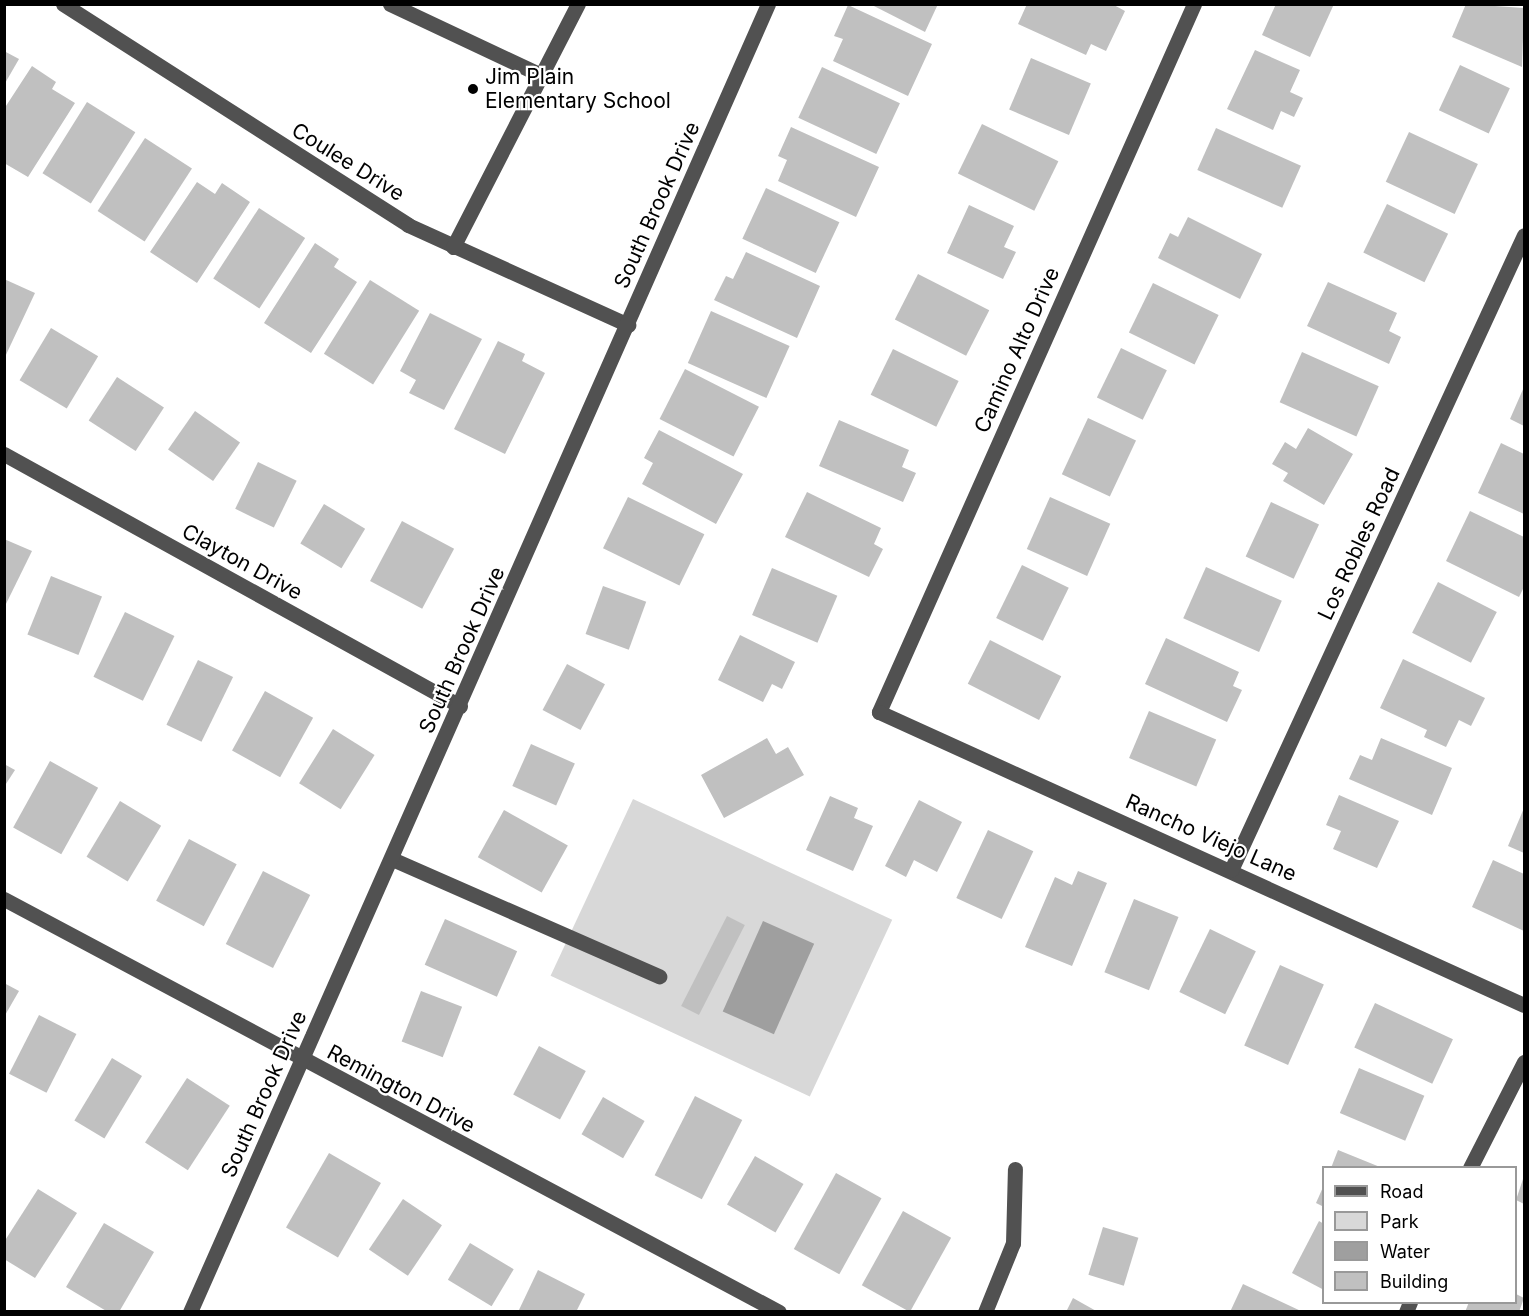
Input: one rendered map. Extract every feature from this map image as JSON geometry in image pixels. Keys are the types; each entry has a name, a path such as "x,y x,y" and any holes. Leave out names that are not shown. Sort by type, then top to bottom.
{"street":[{"name":"Coulee Drive","path":"63,4 408,225 628,325"},
{"path":"390,4 542,75"},
{"path":"453,246 578,4"},
{"name":"South Brook Drive","path":"190,1311 392,860 768,4"},
{"name":"Camino Alto Drive","path":"879,712 1194,4"},
{"name":"Los Robles Road","path":"1231,870 1524,235"},
{"name":"Clayton Drive","path":"4,454 460,706"},
{"name":"Rancho Viejo Lane","path":"879,712 1524,1005"},
{"path":"392,860 659,976"},
{"name":"Remington Drive","path":"4,899 302,1060 779,1311"},
{"path":"1471,1166 1524,1062"},
{"path":"985,1311 1013,1243 1015,1169"}],"green space":[{"path":"633,799 892,920 810,1097 551,976"}],"water":[{"path":"763,921 814,944 774,1034 723,1011"}],"building":[{"path":"870,4 938,4 925,32"},
{"path":"1027,4 1112,4 1125,11 1106,51 1091,44 1086,55 1018,24"},
{"path":"1276,4 1334,4 1310,57 1262,35"},
{"path":"1466,4 1524,8 1522,67 1452,37"},
{"path":"848,5 932,44 908,96 833,61 843,39 834,36"},
{"path":"1255,50 1300,70 1290,92 1303,98 1294,117 1281,111 1273,130 1227,109"},
{"path":"4,51 19,59 4,85"},
{"path":"1031,58 1091,83 1069,135 1009,110"},
{"path":"1460,65 1510,88 1489,134 1439,110"},
{"path":"32,66 56,82 52,89 75,103 28,177 4,163 4,109"},
{"path":"822,67 900,103 876,154 798,118"},
{"path":"87,102 135,132 91,203 42,173"},
{"path":"982,124 1058,161 1034,211 958,173"},
{"path":"791,127 879,167 856,217 778,181 787,160 778,156"},
{"path":"1216,128 1301,166 1282,208 1197,170"},
{"path":"1409,132 1478,164 1455,214 1386,182"},
{"path":"145,138 192,168 145,241 98,211"},
{"path":"197,182 215,194 222,183 250,202 197,283 150,252"},
{"path":"766,188 839,222 816,273 742,239"},
{"path":"1387,204 1448,234 1424,282 1363,253"},
{"path":"969,205 1014,226 1004,247 1016,252 1003,279 947,253"},
{"path":"259,208 305,238 259,308 213,278"},
{"path":"1188,217 1262,254 1240,299 1158,258 1170,233 1178,237"},
{"path":"315,243 339,259 334,267 357,282 311,353 264,323"},
{"path":"746,252 820,286 797,338 714,300 726,276 733,279"},
{"path":"918,274 989,310 966,356 895,319"},
{"path":"4,279 35,293 4,359"},
{"path":"370,280 419,311 373,385 324,354"},
{"path":"1328,282 1397,313 1389,331 1401,337 1389,364 1307,326"},
{"path":"1153,283 1219,315 1195,364 1129,332"},
{"path":"711,311 790,346 766,398 688,363"},
{"path":"430,313 482,339 444,410 409,393 416,380 400,371"},
{"path":"51,328 98,356 67,409 20,380"},
{"path":"498,341 525,354 522,361 545,373 505,454 454,429"},
{"path":"1121,348 1167,370 1143,420 1097,397"},
{"path":"893,349 959,381 936,427 871,395"},
{"path":"1302,352 1379,386 1356,436 1280,402"},
{"path":"685,369 759,407 734,457 660,419"},
{"path":"117,377 164,407 136,451 89,421"},
{"path":"1524,387 1524,426 1510,419"},
{"path":"195,411 240,443 213,481 168,450"},
{"path":"1088,418 1136,440 1110,497 1062,474"},
{"path":"839,420 909,450 902,467 916,473 903,502 819,466"},
{"path":"1308,428 1353,454 1324,505 1283,481 1288,473 1272,464 1285,442 1296,449"},
{"path":"659,430 743,474 716,524 642,484 653,463 644,458"},
{"path":"1501,443 1524,454 1524,514 1478,493"},
{"path":"258,462 297,481 274,528 235,509"},
{"path":"807,492 881,528 874,544 883,549 869,577 785,537"},
{"path":"628,497 704,534 679,585 603,548"},
{"path":"1050,497 1110,524 1087,576 1027,549"},
{"path":"1271,502 1319,524 1294,579 1246,556"},
{"path":"324,504 365,529 341,568 300,543"},
{"path":"1470,511 1524,537 1524,587 1519,597 1446,561"},
{"path":"402,521 454,549 422,609 370,581"},
{"path":"4,539 32,551 4,608"},
{"path":"1022,565 1069,588 1043,641 996,618"},
{"path":"1206,567 1282,601 1259,652 1183,618"},
{"path":"772,568 837,596 817,643 752,615"},
{"path":"51,576 102,597 78,655 27,634"},
{"path":"1438,582 1497,612 1471,663 1412,633"},
{"path":"603,586 646,602 629,650 586,634"},
{"path":"125,612 174,636 143,701 93,677"},
{"path":"740,635 795,662 782,689 772,684 763,702 718,680"},
{"path":"1166,638 1239,672 1233,686 1242,690 1227,722 1145,684"},
{"path":"990,640 1061,676 1039,720 968,684"},
{"path":"1403,659 1485,698 1471,726 1459,720 1446,747 1424,737 1427,730 1380,708"},
{"path":"198,660 233,677 201,742 166,725"},
{"path":"567,664 605,684 581,730 543,710"},
{"path":"265,691 313,718 280,777 232,750"},
{"path":"1149,711 1216,740 1196,786 1129,758"},
{"path":"333,729 375,755 341,809 299,783"},
{"path":"767,738 776,754 788,747 804,775 724,818 701,775"},
{"path":"1381,738 1452,768 1432,815 1349,779 1360,755 1372,760"},
{"path":"531,744 575,764 556,806 512,786"},
{"path":"50,761 98,788 61,854 13,827"},
{"path":"4,764 15,770 4,787"},
{"path":"1339,795 1399,821 1377,868 1333,849 1341,831 1326,825"},
{"path":"830,796 858,808 854,818 873,826 853,871 806,850"},
{"path":"919,800 962,822 937,872 914,860 906,877 885,866"},
{"path":"120,801 161,826 128,881 87,857"},
{"path":"1524,808 1524,853 1508,846"},
{"path":"504,810 568,845 542,893 478,857"},
{"path":"988,830 1033,851 1002,919 956,898"},
{"path":"189,839 237,864 204,926 156,901"},
{"path":"1493,860 1524,874 1524,931 1472,907"},
{"path":"263,871 310,895 273,968 226,944"},
{"path":"1078,871 1107,883 1072,966 1025,947 1055,877 1072,885"},
{"path":"1134,899 1179,917 1149,990 1104,972"},
{"path":"727,916 745,925 699,1015 681,1006"},
{"path":"445,919 517,951 497,997 425,965"},
{"path":"1210,929 1256,951 1225,1014 1179,992"},
{"path":"1280,965 1324,985 1288,1065 1244,1045"},
{"path":"4,983 19,991 4,1017"},
{"path":"421,991 462,1007 443,1057 402,1041"},
{"path":"1375,1003 1453,1039 1432,1084 1354,1047"},
{"path":"39,1015 76,1034 46,1093 9,1074"},
{"path":"539,1046 586,1071 560,1119 513,1095"},
{"path":"112,1058 142,1076 104,1139 74,1121"},
{"path":"1359,1068 1424,1096 1405,1141 1340,1113"},
{"path":"187,1078 230,1106 188,1170 145,1143"},
{"path":"695,1096 742,1120 702,1199 655,1175"},
{"path":"603,1097 645,1121 623,1158 582,1134"},
{"path":"1338,1150 1378,1166 1332,1166"},
{"path":"329,1153 381,1183 338,1257 286,1227"},
{"path":"755,1156 803,1184 775,1232 727,1204"},
{"path":"836,1173 881,1198 839,1274 794,1249"},
{"path":"1524,1176 1524,1204 1517,1200"},
{"path":"38,1189 77,1213 35,1278 4,1259 4,1242"},
{"path":"1322,1190 1322,1206 1316,1203"},
{"path":"403,1199 442,1225 408,1276 369,1250"},
{"path":"903,1211 951,1238 910,1312 862,1285"},
{"path":"1319,1221 1322,1223 1322,1289 1292,1273"},
{"path":"104,1223 154,1252 119,1312 108,1312 66,1287"},
{"path":"1103,1227 1138,1238 1124,1286 1088,1275"},
{"path":"470,1243 514,1269 492,1306 448,1280"},
{"path":"538,1270 585,1294 576,1312 518,1312"},
{"path":"1243,1284 1303,1312 1230,1312"},
{"path":"1517,1294 1524,1298 1519,1312 1465,1312 1468,1304 1517,1304"},
{"path":"1073,1298 1098,1312 1066,1312"}],"place":[{"name":"Jim Plain Elementary School","path":"473,89"}]}
